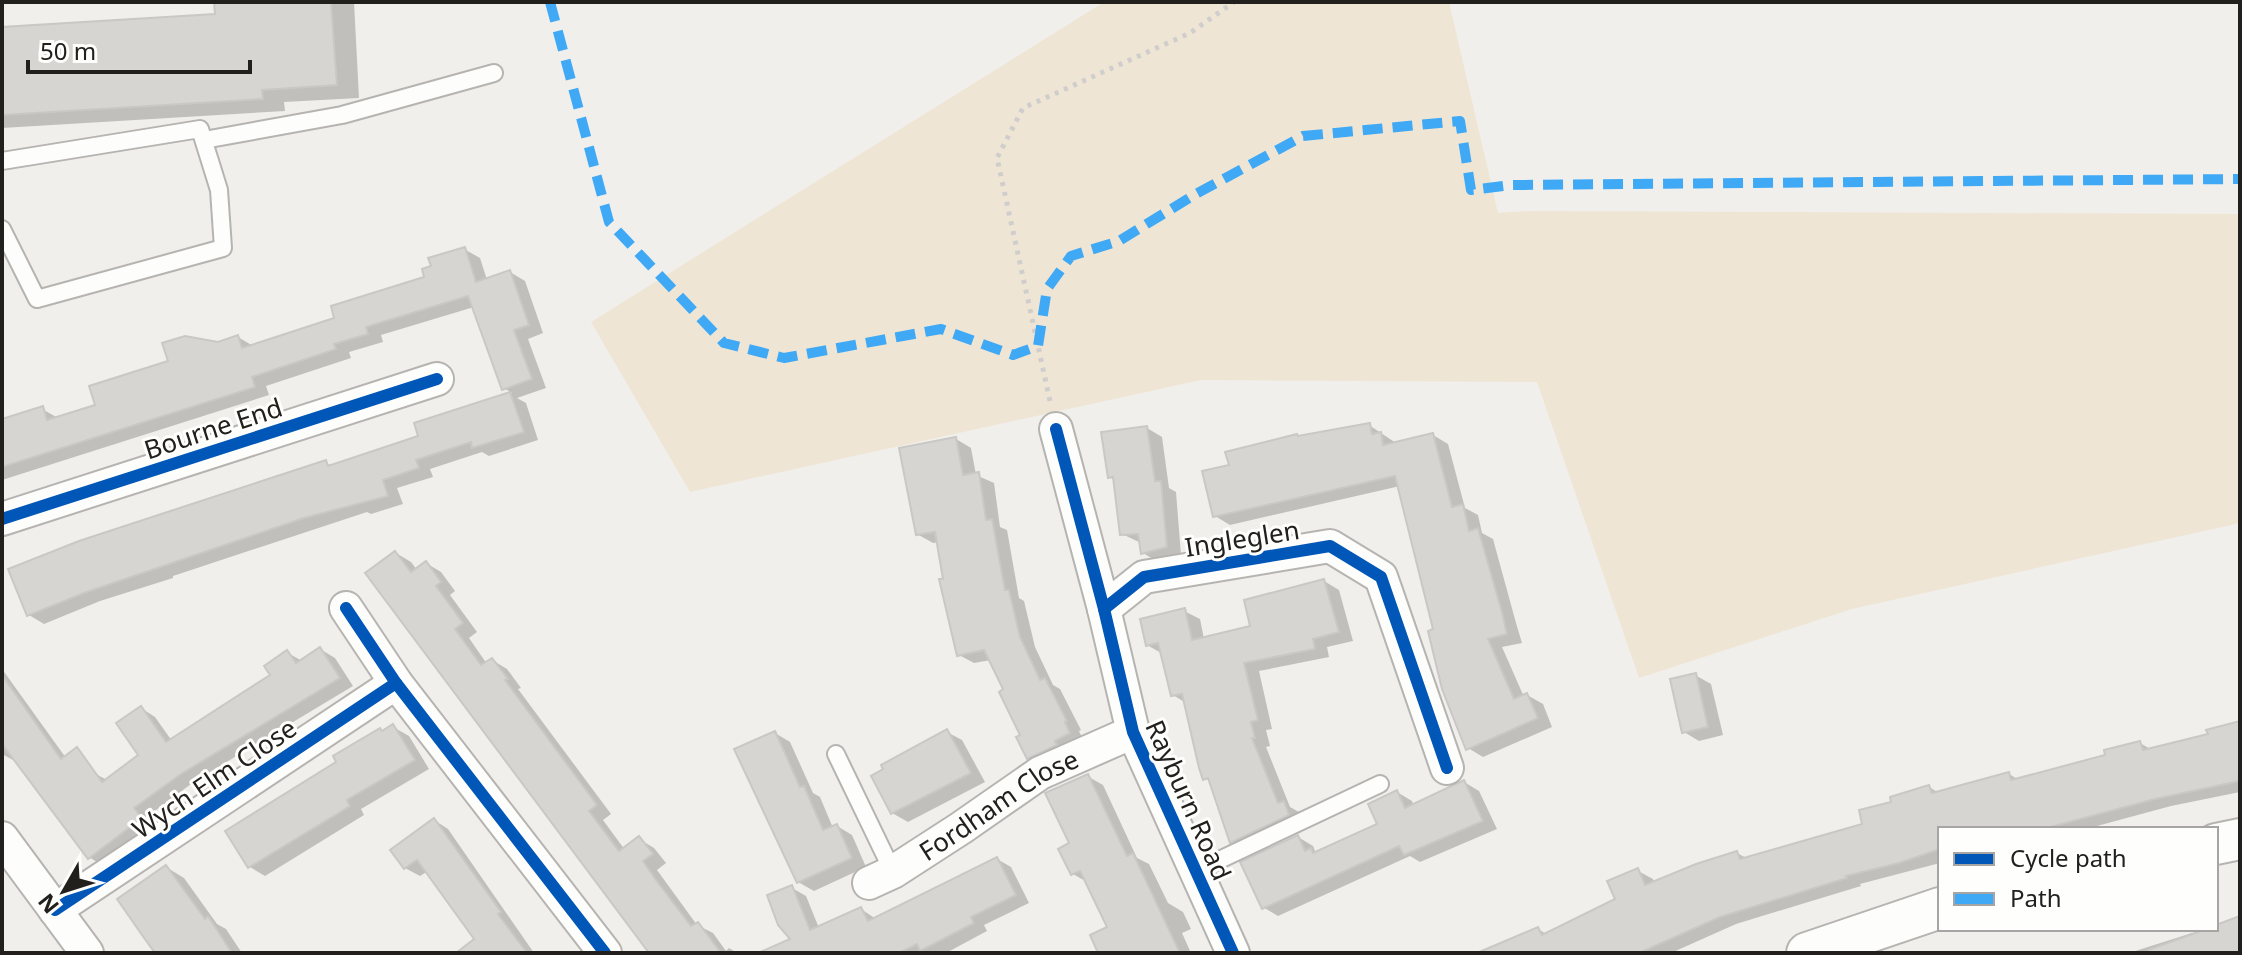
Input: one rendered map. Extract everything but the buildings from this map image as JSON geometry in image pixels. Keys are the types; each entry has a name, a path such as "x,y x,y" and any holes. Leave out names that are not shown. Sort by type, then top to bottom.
{"street":[{"name":"Bourne End","path":"2,519 437,379"},
{"name":"Rayburn Road","path":"1056,429 1133,732 1233,953"},
{"name":"Ingleglen","path":"1104,609 1144,577 1330,546 1381,577 1447,768"},
{"path":"346,608 396,683 605,953"},
{"name":"Wych Elm Close","path":"55,910 396,683"},
{"name":"Fordham Close","path":"881,877 1040,773 1133,732"},
{"path":"2,838 87,953"},
{"path":"2218,844 2240,839"},
{"path":"1807,953 1938,909"}],"lane":[{"path":"204,140 342,115 494,73"},
{"path":"2,161 200,129 219,190 223,248 37,299 2,229"},
{"path":"836,754 881,877"},
{"path":"1196,871 1380,784"}],"path":[{"path":"1056,429 997,158 1023,108 1190,33 1234,2"}],"shaded area":[{"path":"1104,2 1449,2 1498,213 2240,214 2240,523 1852,609 1639,678 1537,382 1201,380 690,492 591,322"}],"marked path":[{"path":"550,2 609,222 724,343 784,358 941,329 1013,355 1038,346 1047,289 1071,256 1119,241 1194,195 1303,136 1460,121 1471,190 1512,185 2240,179"}],"cycle path":[{"path":"2,519 437,379"},
{"path":"1056,429 1133,732 1233,953"},
{"path":"1104,609 1144,577 1330,546 1381,577 1447,768"},
{"path":"346,608 396,683 605,953"},
{"path":"55,910 396,683"}]}
